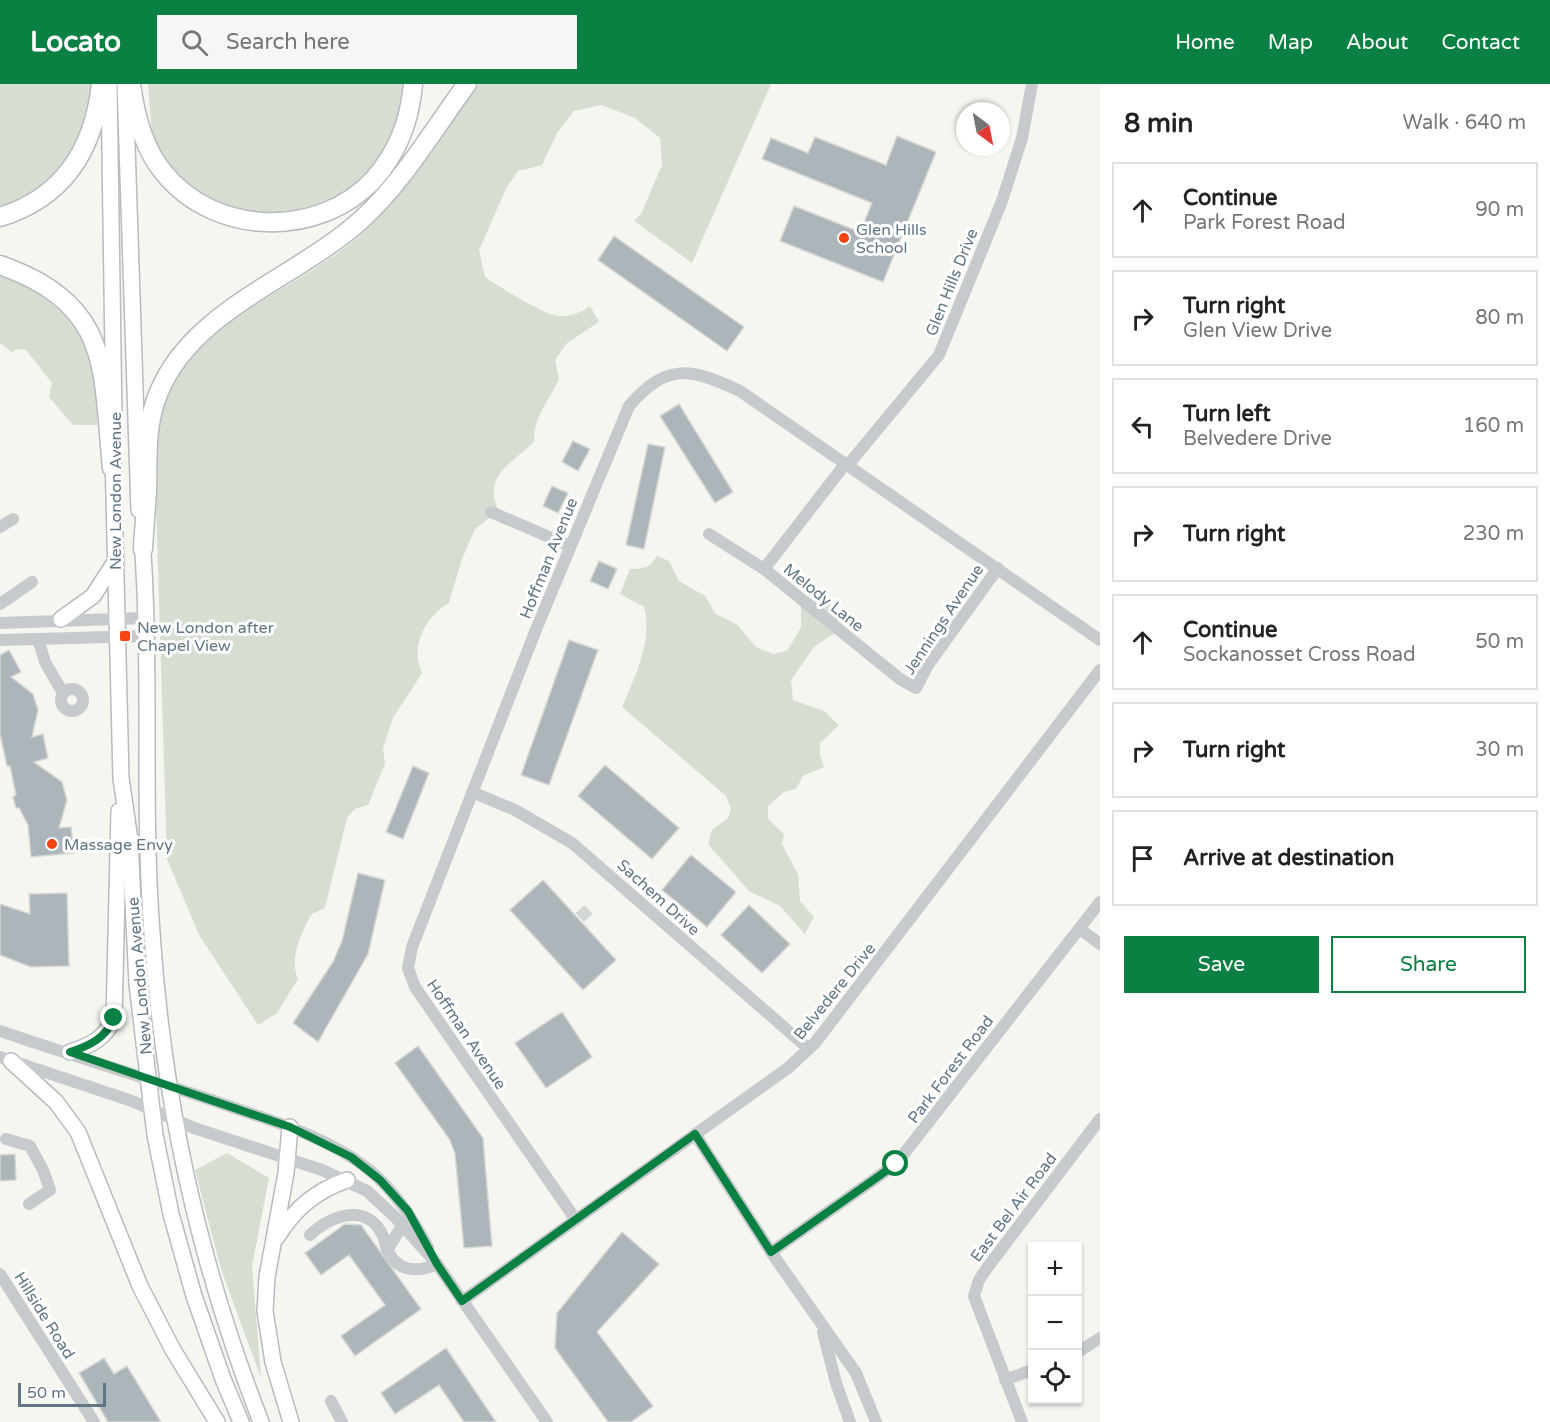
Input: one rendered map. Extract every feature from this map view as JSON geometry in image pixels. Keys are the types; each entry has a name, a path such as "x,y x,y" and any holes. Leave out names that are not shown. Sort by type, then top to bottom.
{"highway":[{"path":"0,217 37,200 69,171 84,149 94,125 101,84"},
{"path":"131,84 144,139 170,180 203,205 223,214 246,220 279,223 326,212 352,198 373,180 391,156 405,129 413,84"},
{"path":"143,549 148,427 158,393 177,359 214,322 326,248 362,219 393,185 467,84"},
{"path":"0,265 36,280 56,292 71,306 90,332 104,370 112,468"}],"main road":[{"name":"New London Avenue","path":"109,84 115,402 112,468 116,620 121,778 130,840 137,984 152,1111 171,1214 191,1286 219,1368 241,1422"},
{"name":"New London Avenue","path":"125,84 136,443 147,636 145,761 152,933 161,1032 175,1121 210,1271 235,1351 261,1422"},
{"path":"61,619 93,596 115,562"},
{"path":"70,1052 97,1041 108,1031 114,1018 121,778"},
{"path":"6,1059 49,1094 78,1132 149,1305 217,1422"},
{"path":"290,1127 265,1311 269,1346 291,1422"},
{"path":"273,1245 284,1226 304,1203 322,1190 348,1180"}],"street":[{"name":"Glen Hills Drive","path":"764,569 847,464 939,355 1002,201 1022,138 1032,84"},
{"name":"Hoffman Avenue","path":"576,1220 420,996 408,968 412,947 570,546 629,406 644,389 667,375 681,372 698,374 740,391 1100,640"},
{"path":"491,512 570,546"},
{"path":"0,527 13,519"},
{"name":"Melody Lane","path":"710,534 764,569 900,679 916,688"},
{"name":"Jennings Avenue","path":"916,688 928,665 998,568"},
{"path":"0,604 32,582"},
{"path":"0,622 146,618"},
{"path":"0,640 147,636"},
{"path":"38,639 45,662 63,693"},
{"name":"Belvedere Drive","path":"462,1301 788,1068 809,1049 827,1029 1100,670"},
{"name":"Sachem Drive","path":"472,792 515,810 572,843 809,1049"},
{"name":"Park Forest Road","path":"771,1252 896,1164 1100,902"},
{"path":"1080,929 1100,944"},
{"path":"0,1031 70,1052 290,1127 335,1147 380,1180 408,1211 437,1264 547,1422"},
{"path":"6,1059 132,1101 175,1121 348,1180 377,1199 437,1264"},
{"name":"East Bel Air Road","path":"1022,1422 974,1296 977,1285 1022,1221 1100,1119"},
{"path":"695,1134 771,1252 856,1373 876,1422"},
{"path":"6,1139 30,1146 43,1170 50,1190 29,1204"},
{"path":"309,1235 332,1218 355,1214 371,1220 383,1234 387,1250 400,1265 410,1271 422,1271 437,1264"},
{"path":"387,1250 402,1226"},
{"name":"Hillside Road","path":"0,1274 81,1405 94,1422"},
{"path":"821,1325 836,1383 850,1422"},
{"path":"1080,1350 1100,1338"},
{"path":"1005,1380 1028,1371"},
{"path":"282,1395 300,1422"},
{"path":"331,1401 342,1422"},
{"name":"Hillside Road","path":"81,1405 83,1422"}],"shaded area":[{"path":"0,84 91,84 88,131 43,192 0,214"},
{"path":"148,84 411,84 407,114 363,186 302,218 210,208 154,161"},
{"path":"479,84 771,84 692,263 634,221 641,214 662,165 660,138 635,118 601,105 574,111 557,133 542,165 518,171 507,187 479,250 485,277 521,300 559,316 572,315 590,306 599,322 567,343 555,360 559,379 539,417 534,442 502,471 497,479 494,499 499,511 475,529 462,559 449,603 433,616 422,633 418,653 422,673 393,718 383,748 385,764 368,805 355,809 347,818 325,908 312,914 298,946 295,963 298,979 277,1013 258,1025 199,935 167,859 155,472 162,413 174,381 194,353 220,330 250,309 342,250 384,212"},
{"path":"0,265 32,277 86,327 97,398 97,425 73,425 49,397 52,383 26,350 17,349 12,352 0,343"},
{"path":"657,556 669,561 679,581 705,596 716,614 738,625 756,647 773,654 787,651 801,627 801,596 833,605 841,602 837,607 839,630 814,647 791,680 793,700 824,711 839,725 820,743 820,755 824,767 803,776 796,789 784,792 768,806 768,819 784,834 782,844 798,874 800,901 814,917 805,934 780,906 749,891 708,844 712,830 728,818 731,809 726,796 622,707 641,658 646,620 644,607 620,594 630,569 646,567"},
{"path":"227,1153 269,1178 252,1266 261,1378 221,1269 195,1170"}],"building":[{"path":"897,136 936,152 883,282 780,241 794,206 860,232 872,203 762,159 771,138 808,153 815,137 886,165"},
{"path":"614,236 744,327 727,351 598,260"},
{"path":"679,404 733,492 715,503 660,416"},
{"path":"573,441 590,449 578,471 562,462"},
{"path":"648,444 665,447 644,549 626,545"},
{"path":"552,486 568,493 558,513 543,506"},
{"path":"599,561 617,569 608,589 590,581"},
{"path":"569,640 598,650 549,785 521,775"},
{"path":"9,650 21,672 11,677 33,694 38,710 32,737 43,734 48,758 34,762 62,782 67,800 59,828 71,827 74,853 31,857 28,825 19,808 16,808 13,797 16,795 10,766 7,766 0,734 0,655"},
{"path":"605,765 679,828 652,859 578,796"},
{"path":"413,766 429,773 403,839 386,832"},
{"path":"691,855 736,892 707,927 662,890"},
{"path":"358,873 385,880 368,954 318,1042 293,1023 333,962 342,941"},
{"path":"543,880 616,960 583,990 510,910"},
{"path":"67,893 69,966 31,967 0,955 0,904 30,914 29,894"},
{"path":"749,905 790,944 762,973 721,935"},
{"path":"562,1012 592,1057 546,1088 515,1043"},
{"path":"418,1046 483,1138 492,1246 464,1248 455,1154 450,1140 395,1063"},
{"path":"15,1154 16,1180 0,1181 0,1155"},
{"path":"345,1224 361,1225 421,1309 355,1356 341,1336 385,1305 349,1255 321,1275 305,1253"},
{"path":"622,1232 659,1264 597,1332 653,1406 631,1422 608,1422 555,1348 557,1313"},
{"path":"446,1348 496,1422 464,1422 439,1385 395,1414 381,1393"},
{"path":"104,1358 114,1374 127,1366 161,1422 108,1422 79,1373"}],"tunnel":[{"path":"580,909 591,921"}],"place":[{"name":"Glen Hills School","path":"844,238"},
{"name":"New London after Chapel View","path":"125,636"},
{"name":"Massage Envy","path":"52,844"}],"route":[{"path":"114,1018 108,1031 97,1041 70,1052 290,1127 321,1140 351,1157 380,1180 408,1211 437,1264 462,1301 695,1134 771,1252 896,1164"}]}
